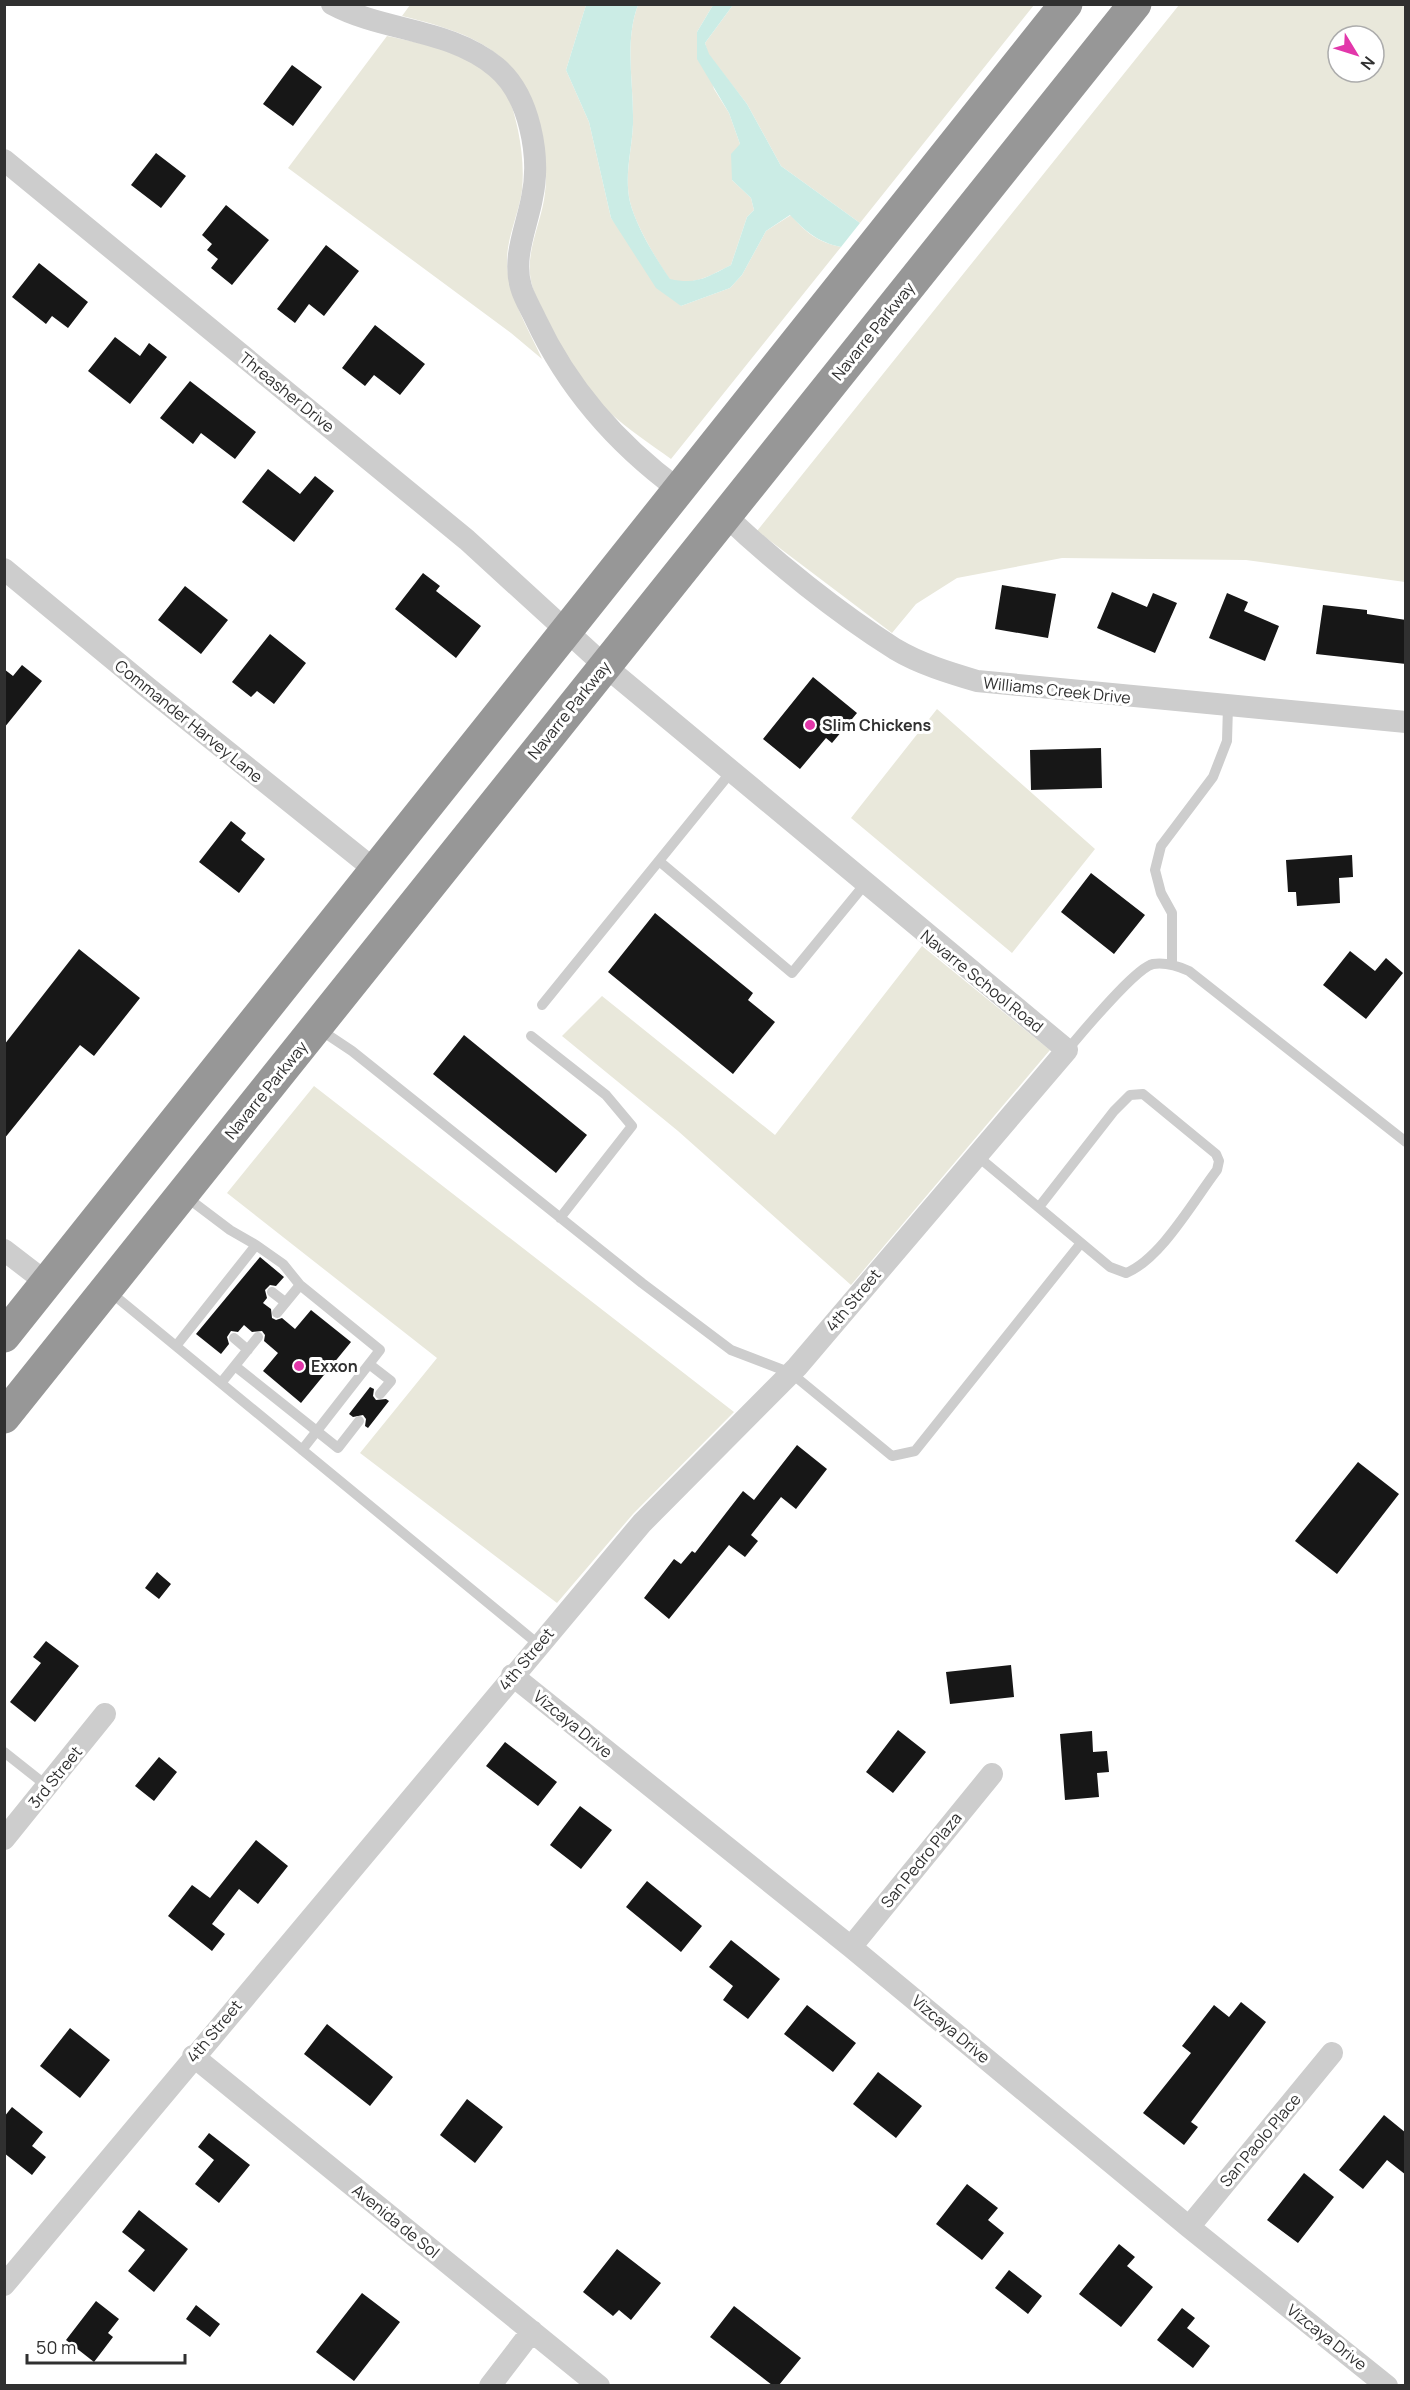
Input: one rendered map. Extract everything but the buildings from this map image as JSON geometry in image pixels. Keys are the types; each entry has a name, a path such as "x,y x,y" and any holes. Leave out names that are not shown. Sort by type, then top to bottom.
{"highway":[{"path":"4,1336 1066,4"},
{"name":"Navarre Parkway","path":"4,1417 1135,4"},
{"path":"107,1289 96,1271 98,1253 108,1233 263,1037 273,999"},
{"path":"4,1393 55,1326 56,1305 47,1283"}],"street":[{"path":"332,4 354,16 437,36 470,49 497,67 514,85 525,112 535,168 533,194 521,240 518,263 520,286 553,357 592,411 649,467 678,489"},
{"name":"Threasher Drive","path":"4,160 467,540 565,631"},
{"name":"Williams Creek Drive","path":"725,515 764,551 897,650 945,671 977,681 1016,687 1406,722"},
{"name":"Commander Harvey Lane","path":"4,569 157,696 375,870"},
{"name":"Navarre School Road","path":"565,631 865,884 1067,1050"},
{"name":"4th Street","path":"4,2285 512,1675 642,1523 791,1373 1067,1050"},
{"path":"4,1250 47,1283"},
{"name":"Vizcaya Drive","path":"512,1675 850,1947 1188,2227 1388,2385"},
{"name":"3rd Street","path":"4,1839 105,1714"},
{"name":"San Pedro Plaza","path":"850,1947 992,1774"},
{"name":"San Paolo Place","path":"1188,2227 1332,2053"},
{"name":"Avenida de Sol","path":"193,2056 599,2385"},
{"path":"490,2385 532,2331"}],"lane":[{"path":"1172,964 1172,913 1161,893 1155,870 1161,846 1213,777 1227,741 1228,706"},
{"path":"542,1005 731,772"},
{"path":"659,861 792,973 865,884"},
{"path":"1067,1050 1131,980 1151,964 1172,964 1190,971 1406,1142"},
{"path":"315,1027 352,1051 560,1218 731,1350 791,1373 892,1456 915,1451 1081,1243"},
{"path":"531,1036 606,1095 632,1126 560,1218"},
{"path":"976,1155 1110,1268 1126,1273 1138,1268 1160,1246 1217,1170 1219,1161 1216,1154 1143,1094 1137,1093 1130,1095 1114,1111 1039,1207"},
{"path":"183,1194 230,1230 283,1264 300,1285 380,1350 302,1450"},
{"path":"176,1346 206,1315 244,1269 256,1245"},
{"path":"277,1313 300,1285"},
{"path":"107,1289 538,1644"},
{"path":"272,1292 285,1302"},
{"path":"222,1383 258,1337"},
{"path":"234,1338 248,1350"},
{"path":"369,1364 391,1381 380,1394"},
{"path":"235,1366 338,1448 358,1421"},
{"path":"5,1753 47,1786"}],"shaded area":[{"path":"410,5 586,5 566,70 589,122 611,218 681,306 730,288 742,275 766,231 791,215 813,236 841,247 671,459 599,402 564,352 537,298 532,285 530,263 544,200 546,164 540,128 532,102 521,80 507,63 472,39 402,16"},
{"path":"586,5 638,5 631,34 633,124 628,192 642,232 670,279 695,280 731,265 747,217 754,210 751,198 732,180 731,154 740,144 729,113 697,59 697,32 713,5 733,5 705,43 709,54 747,104 781,166 860,223 841,247 813,235 790,215 766,231 742,275 730,288 681,306 656,288 611,218 589,122 566,70"},
{"path":"638,5 713,5 697,32 714,89 729,113 740,144 732,180 751,198 754,210 747,217 731,265 695,281 670,280 642,232 630,202 628,173 633,124 631,34"},
{"path":"733,5 1034,5 860,223 781,166 747,104 708,54 705,43"},
{"path":"1179,5 1405,5 1405,582 1246,560 1062,558 957,578 916,604 892,633 757,531"},
{"path":"387,36 435,47 468,60 483,68 505,91 518,130 523,175 522,190 508,252 508,274 525,324 542,359 511,333 288,168"},
{"path":"937,709 1095,849 1012,953 851,818"},
{"path":"922,946 1050,1050 851,1285 678,1131 562,1036 602,996 775,1135"},
{"path":"314,1086 734,1412 633,1514 557,1603 360,1453 437,1358 227,1193"}],"place":[{"name":"Slim Chickens","path":"810,725"},
{"name":"Exxon","path":"299,1366"}]}
